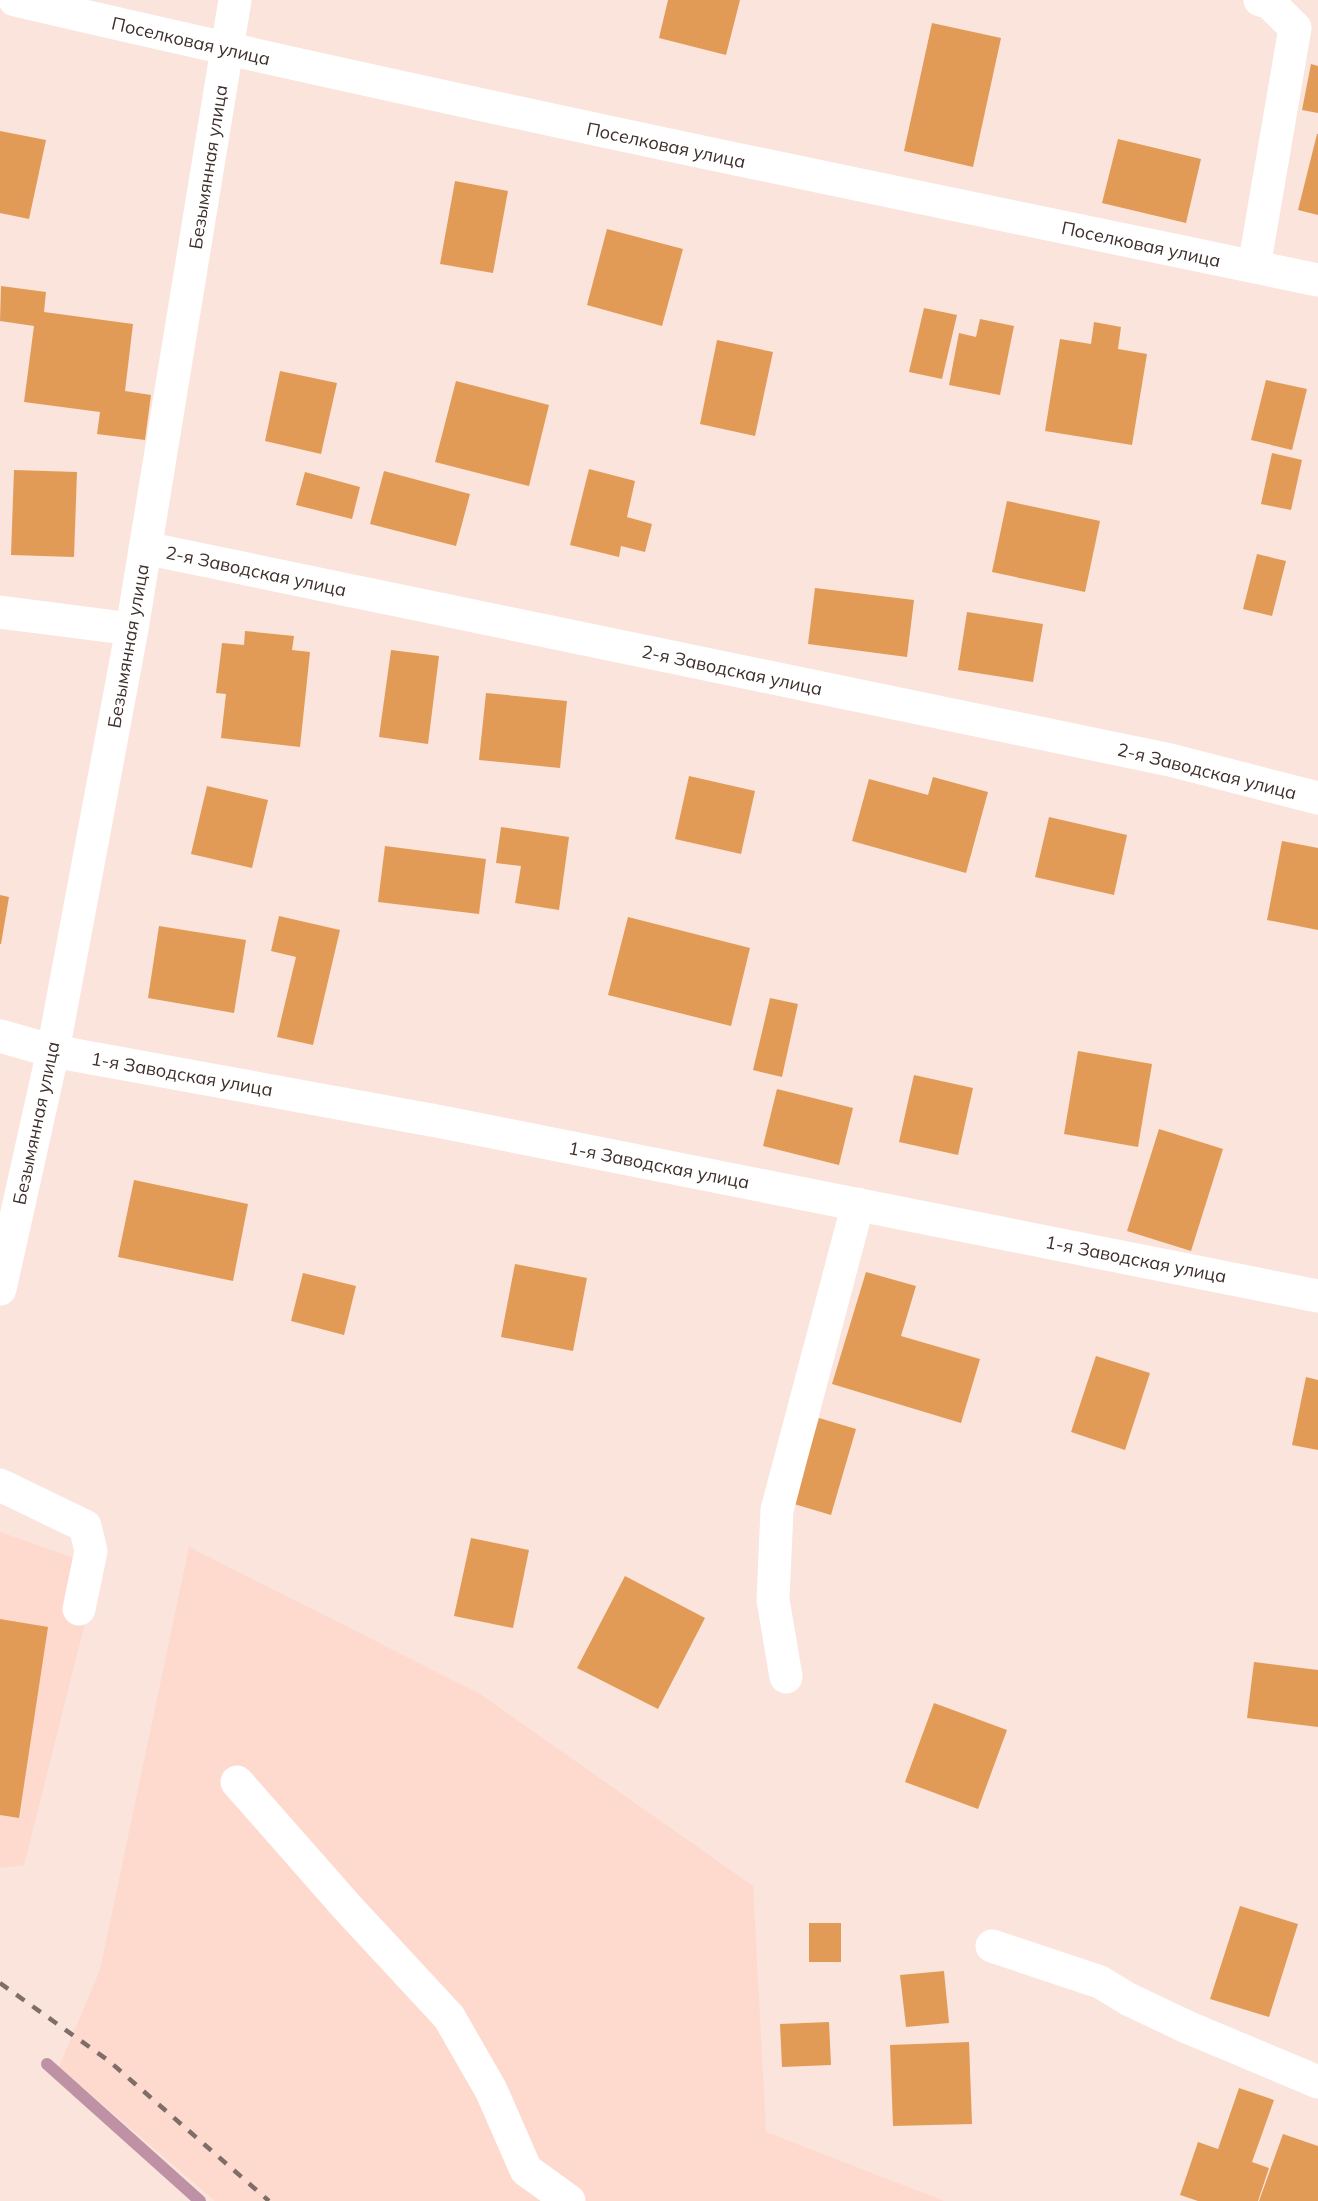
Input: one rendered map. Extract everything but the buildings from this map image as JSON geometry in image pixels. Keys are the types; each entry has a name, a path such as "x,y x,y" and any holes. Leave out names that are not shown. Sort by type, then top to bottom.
{"street":[{"name":"Поселковая улица","path":"15,0 607,133 1318,280"},
{"name":"Безымянная улица","path":"0,1288 53,1051 132,629 235,0"},
{"path":"1254,267 1295,28 1270,3 1260,0"},
{"name":"2-я Заводская улица","path":"145,548 1170,760 1318,798"},
{"path":"0,612 132,629"},
{"name":"1-я Заводская улица","path":"0,1036 53,1051 442,1122 1318,1296"},
{"path":"786,1677 773,1600 777,1510 858,1204"},
{"path":"0,1485 85,1526 91,1551 79,1609"},
{"path":"237,1782 347,1907 448,2016 491,2090 526,2170 569,2201"},
{"path":"992,1946 1100,1982 1128,1999 1187,2027 1318,2082"}],"shaded area":[{"path":"0,1532 99,1567 24,1865 0,1868"},
{"path":"189,1547 480,1694 753,1886 766,2132 944,2201 215,2201 59,2067 100,1970"}],"waterway":[{"path":"47,2064 200,2201"}],"railway":[{"path":"0,1983 109,2061 269,2201"}]}
